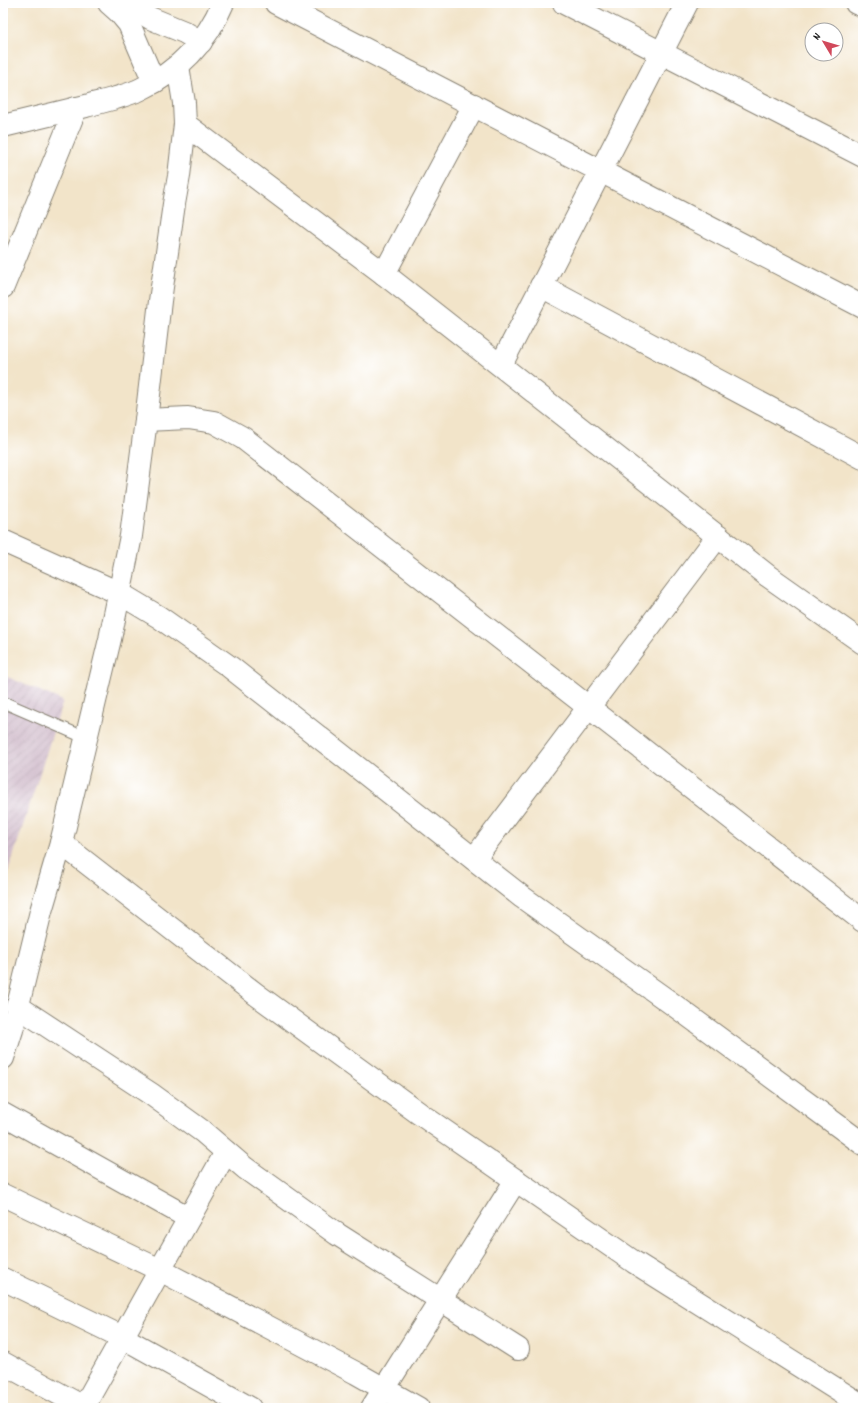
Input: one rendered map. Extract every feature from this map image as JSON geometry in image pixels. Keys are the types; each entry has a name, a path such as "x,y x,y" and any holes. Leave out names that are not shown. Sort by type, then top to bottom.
{"street":[{"path":"109,3 129,24 154,82"},
{"path":"128,3 150,18 184,32 201,42"},
{"path":"3,126 140,90 168,74 189,56 201,42 223,3"},
{"path":"276,3 602,170 863,307"},
{"path":"564,3 863,156"},
{"path":"501,365 688,3"},
{"path":"856,3 863,6"},
{"path":"3,1058 18,1006 41,911 61,843 110,639 131,536 160,301 179,176 185,124 184,103 178,66"},
{"path":"384,274 474,105"},
{"path":"3,287 76,108"},
{"path":"185,124 384,274 768,576 863,644"},
{"path":"541,286 863,458"},
{"path":"146,420 188,418 214,422 243,438 863,920"},
{"path":"474,858 718,536"},
{"path":"3,541 119,593 159,617 230,666 522,897 671,1003 863,1144"},
{"path":"61,843 257,995 420,1114 634,1262 863,1406"},
{"path":"18,1006 151,1094 202,1131 245,1168 311,1216 518,1349"},
{"path":"3,1114 189,1218"},
{"path":"3,1363 84,1408 122,1337 226,1152"},
{"path":"372,1408 516,1180"},
{"path":"3,1195 160,1270 418,1408"},
{"path":"3,1279 122,1337 250,1408"}],"lane":[{"path":"3,702 86,738"}],"shaded area":[{"path":"3,675 63,701 3,888"}]}
